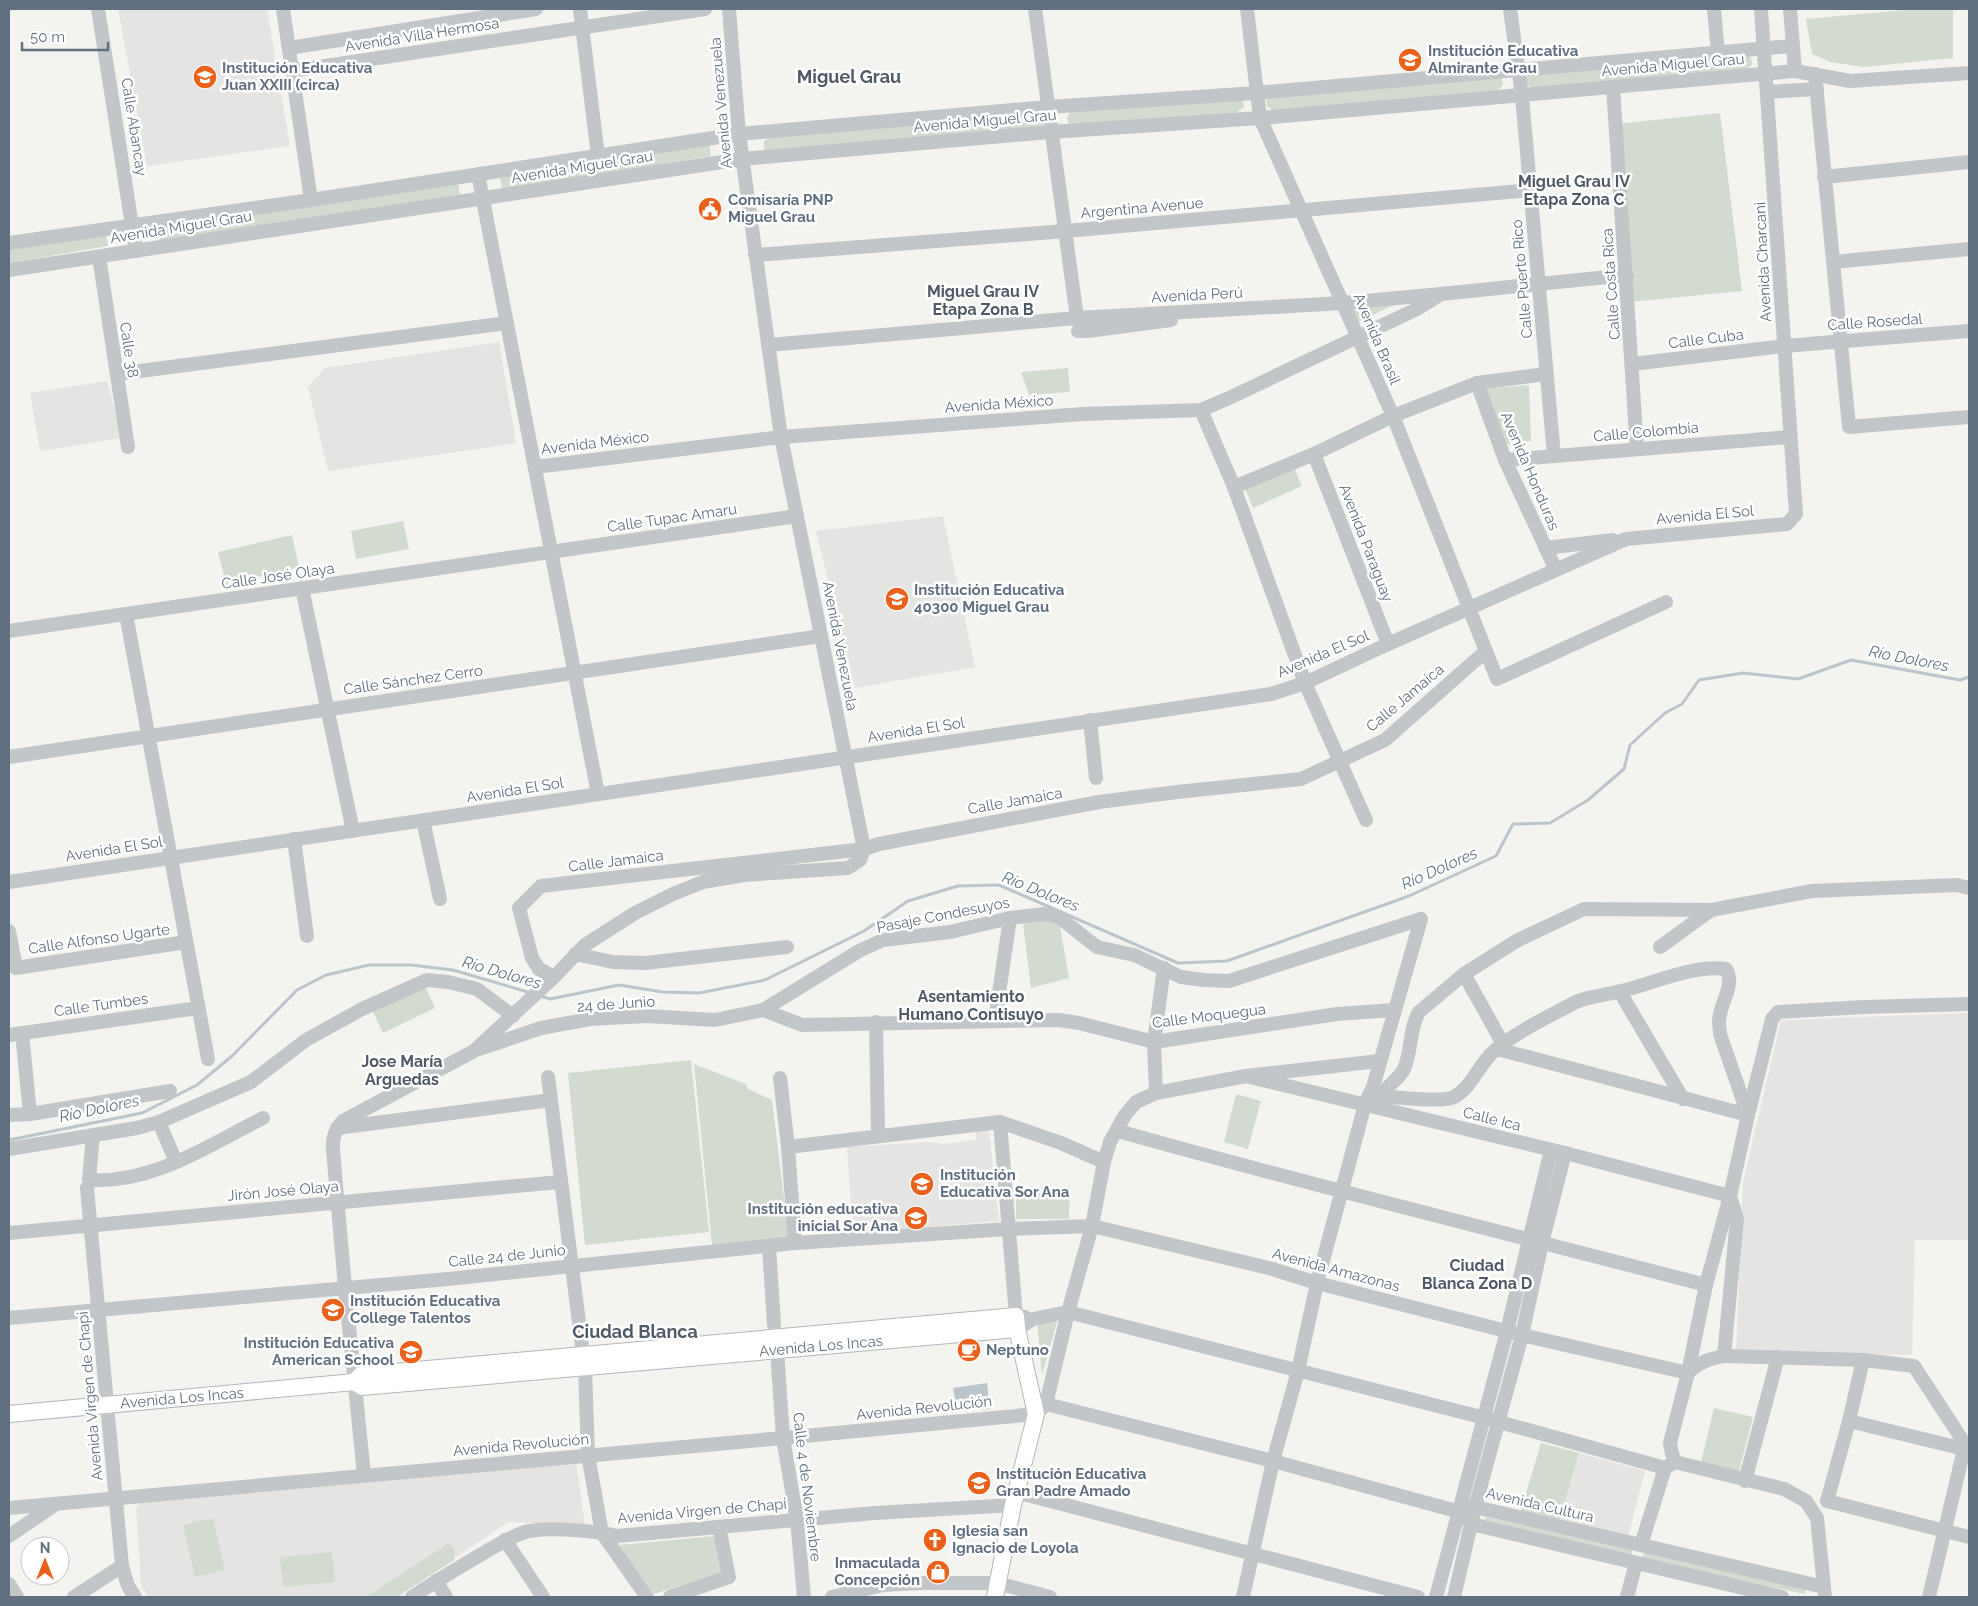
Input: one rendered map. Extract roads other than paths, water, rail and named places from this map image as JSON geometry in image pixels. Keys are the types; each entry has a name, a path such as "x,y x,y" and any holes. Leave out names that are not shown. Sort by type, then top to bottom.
{"main road":[{"name":"Avenida Los Incas","path":"584,1361 777,1350 1016,1323"},
{"name":"Avenida Los Incas","path":"9,1414 354,1382 362,1387 584,1361 1016,1323"},
{"path":"996,1590 1014,1498 1041,1409 1016,1323"}],"street":[{"name":"Calle Abancay","path":"98,9 136,251"},
{"path":"283,9 311,200"},
{"name":"Avenida Villa Hermosa","path":"288,48 471,14 536,9"},
{"path":"580,9 598,156"},
{"name":"Avenida Villa Hermosa","path":"292,71 705,9"},
{"name":"Avenida Venezuela","path":"730,9 738,134 781,437 864,849"},
{"path":"768,344 1077,325 1035,9"},
{"name":"Avenida Brasil","path":"1247,9 1260,118 1392,416 1497,679 1666,602"},
{"name":"Calle Puerto Rico","path":"1510,9 1522,96 1554,456"},
{"path":"1714,9 1718,53"},
{"name":"Avenida Charcani","path":"1761,9 1796,514"},
{"path":"1790,9 1795,71"},
{"name":"Avenida Miguel Grau","path":"9,243 311,200 738,134 1048,107 1256,93 1792,46"},
{"name":"Avenida Miguel Grau","path":"9,270 742,159 1050,132 1260,118 1522,96 1766,73 1795,71 1850,81 1969,73"},
{"path":"1815,74 1849,427 1969,417"},
{"name":"Calle Costa Rica","path":"1613,87 1627,275 1637,449"},
{"path":"1767,92 1817,89"},
{"path":"1824,177 1969,162"},
{"path":"478,174 598,794"},
{"name":"Argentina Avenue","path":"755,255 1066,231 1530,190"},
{"path":"1833,262 1969,249"},
{"name":"Calle 38","path":"99,257 128,448"},
{"name":"Avenida Perú","path":"1077,325 1167,322 1197,311 1343,303 1627,275"},
{"name":"Avenida México","path":"535,467 781,437 1084,414 1202,410 1417,309 1441,294"},
{"path":"116,374 507,323"},
{"name":"Calle Rosedal","path":"1784,346 1969,331"},
{"name":"Calle Cuba","path":"1632,364 1784,346"},
{"path":"1234,487 1314,454 1392,416 1477,383 1546,374"},
{"name":"Avenida Honduras","path":"1477,383 1505,460 1556,570"},
{"path":"1202,410 1234,487 1305,683 1366,820"},
{"name":"Calle Colombia","path":"1505,460 1790,437"},
{"name":"Avenida Paraguay","path":"1314,454 1388,644"},
{"name":"Avenida El Sol","path":"9,882 1271,694 1305,683 1388,644 1626,539 1787,524 1796,514"},
{"name":"Calle Tupac Amaru","path":"551,552 797,516"},
{"path":"1545,548 1626,539"},
{"name":"Calle José Olaya","path":"9,631 551,552"},
{"path":"302,588 353,831"},
{"path":"126,614 208,1059"},
{"name":"Calle Sánchez Cerro","path":"9,757 821,636"},
{"name":"Calle Jamaica","path":"551,979 538,969 532,958 519,908 541,886 864,849 879,844 1099,802 1301,779 1385,740 1486,650"},
{"path":"1090,720 1096,778"},
{"path":"423,820 440,898"},
{"path":"294,839 307,936"},
{"path":"364,1475 344,1287 333,1150 336,1131 343,1121 474,1051 585,945 635,913 673,894 703,882 744,875 848,868 860,860 864,849"},
{"path":"1382,1096 1384,1091 1404,1071 1415,1019 1419,1012 1464,974 1518,940 1584,909 1711,910 1812,890 1957,885 1969,888"},
{"path":"1660,947 1711,910"},
{"name":"Pasaje Condesuyos","path":"763,1010 859,951 884,940 950,932 1010,918 1044,914 1054,915 1097,947 1134,955 1181,977 1229,981 1421,919 1394,1010"},
{"path":"996,1021 1010,918"},
{"path":"9,931 10,950"},
{"name":"Calle Alfonso Ugarte","path":"10,950 16,968 186,942"},
{"path":"575,954 613,962 645,963 787,947"},
{"path":"1365,1104 1382,1096 1443,1100 1454,1098 1465,1088 1491,1053 1576,1002 1586,998 1620,992 1701,969 1716,967 1726,969 1729,974 1730,982 1719,1021 1720,1034 1748,1115"},
{"path":"1156,1093 1154,1042 1164,968"},
{"path":"1464,974 1500,1046 1683,1099 1748,1115"},
{"path":"9,1150 137,1128 159,1122 251,1082 306,1040 362,1009 427,980 477,988 517,1012"},
{"path":"1620,992 1683,1099"},
{"path":"1641,1545 1670,1465 1672,1454 1670,1443 1688,1373 1706,1285 1730,1196 1772,1018 1778,1012 1967,1003"},
{"name":"Calle Tumbes","path":"15,1034 198,1008"},
{"name":"Calle Moquegua","path":"763,1010 802,1025 876,1022 1059,1020 1154,1042 1336,1014 1394,1010"},
{"name":"24 de Junio","path":"474,1051 541,1028 590,1019 647,1016 715,1020 763,1010"},
{"path":"1243,1597 1273,1461 1298,1371 1317,1283 1365,1104 1373,1087 1394,1010"},
{"path":"876,1022 878,1136"},
{"path":"15,1034 30,1114"},
{"path":"1041,1409 1092,1226 1104,1162 1110,1142 1118,1131 1125,1115 1136,1102 1156,1093 1246,1076 1379,1061"},
{"name":"Calle Ica","path":"1246,1076 1730,1196"},
{"path":"548,1077 584,1361 588,1455 602,1533 647,1597"},
{"path":"780,1078 788,1147 795,1243"},
{"path":"9,1115 30,1114 170,1091"},
{"path":"336,1131 551,1100"},
{"path":"93,1136 89,1180 134,1177 176,1162 263,1118"},
{"path":"159,1122 176,1162"},
{"path":"1000,1122 1016,1323 1068,1312 1670,1465 1784,1489 1806,1501 1817,1518 1824,1592"},
{"path":"788,1147 835,1143 878,1136 1000,1122 1061,1143 1104,1162"},
{"path":"1118,1131 1342,1193 1536,1240 1706,1285"},
{"path":"1436,1597 1508,1331 1536,1240 1558,1152"},
{"name":"Jirón José Olaya","path":"9,1233 560,1182"},
{"name":"Avenida Virgen de Chapi","path":"86,1188 122,1566 128,1586 135,1597"},
{"path":"1724,1356 1737,1219 1730,1196"},
{"name":"Avenida Amazonas","path":"1008,1229 1092,1226 1269,1268 1317,1283 1522,1335 1688,1373"},
{"name":"Calle 24 de Junio","path":"9,1318 573,1266 795,1243 1008,1229"},
{"path":"1454,1597 1475,1506 1522,1335 1536,1240"},
{"path":"769,1246 774,1324"},
{"name":"Calle 4 de Noviembre","path":"777,1350 783,1438 797,1520 804,1597"},
{"path":"1688,1373 1706,1359 1724,1356 1863,1360 1914,1366 1963,1441 1964,1449 1929,1597"},
{"path":"1745,1480 1778,1357"},
{"path":"1863,1360 1849,1421 1827,1501 1969,1537"},
{"name":"Avenida Revolución","path":"9,1508 58,1502 783,1438 1041,1409 1273,1461 1460,1512"},
{"path":"1849,1421 1964,1449"},
{"name":"Avenida Virgen de Chapi","path":"412,1597 505,1540 526,1532 540,1530 602,1533 617,1536 1014,1498 1252,1554 1418,1597"},
{"path":"9,1536 58,1502"},
{"name":"Avenida Cultura","path":"1460,1512 1475,1506 1641,1545 1824,1592"},
{"path":"1460,1512 1471,1524 1782,1597"},
{"path":"670,1597 729,1577 719,1527"},
{"path":"505,1540 543,1597"},
{"path":"1627,1597 1636,1563"},
{"path":"74,1597 122,1566"},
{"path":"436,1581 446,1597"},
{"path":"9,1584 17,1597"},
{"path":"832,1597 883,1585 920,1590 996,1590 1050,1597"}],"waterway":[{"name":"Río Dolores","path":"540,996 550,999 619,985 663,992 699,993 765,980 864,931 908,901 958,886 999,885 1178,963 1227,961 1409,896 1496,856 1513,824 1550,823 1588,800 1624,769 1630,745 1665,713 1682,704 1699,680 1743,673 1798,679 1851,660 1960,680 1969,677"},
{"name":"Río Dolores","path":"9,1140 142,1113 197,1085 232,1056 297,990 326,975 369,965 411,965 453,970 531,993"}],"place":[{"name":"Institución Educativa Almirante Grau","path":"1410,60"},
{"name":"Institución Educativa Juan XXIII (circa)","path":"205,77"},
{"name":"Comisaría PNP Miguel Grau","path":"710,209"},
{"name":"Institución Educativa 40300 Miguel Grau","path":"897,599"},
{"name":"Institución Educativa Sor Ana","path":"922,1184"},
{"name":"Institución educativa inicial Sor Ana","path":"916,1218"},
{"name":"Institución Educativa College Talentos","path":"333,1310"},
{"name":"Neptuno","path":"969,1350"},
{"name":"Institución Educativa American School","path":"411,1352"},
{"name":"Institución Educativa Gran Padre Amado","path":"979,1483"},
{"name":"Iglesia san Ignacio de Loyola","path":"935,1540"},
{"name":"Inmaculada Concepción","path":"938,1572"}],"district":[{"name":"Miguel Grau","path":"849,77"},
{"name":"Miguel Grau IV Etapa Zona C","path":"1574,190"},
{"name":"Miguel Grau IV Etapa Zona B","path":"983,300"},
{"name":"Asentamiento Humano Contisuyo","path":"971,1005"},
{"name":"Jose María Arguedas","path":"402,1070"},
{"name":"Ciudad Blanca Zona D","path":"1477,1274"},
{"name":"Ciudad Blanca","path":"635,1332"}]}
